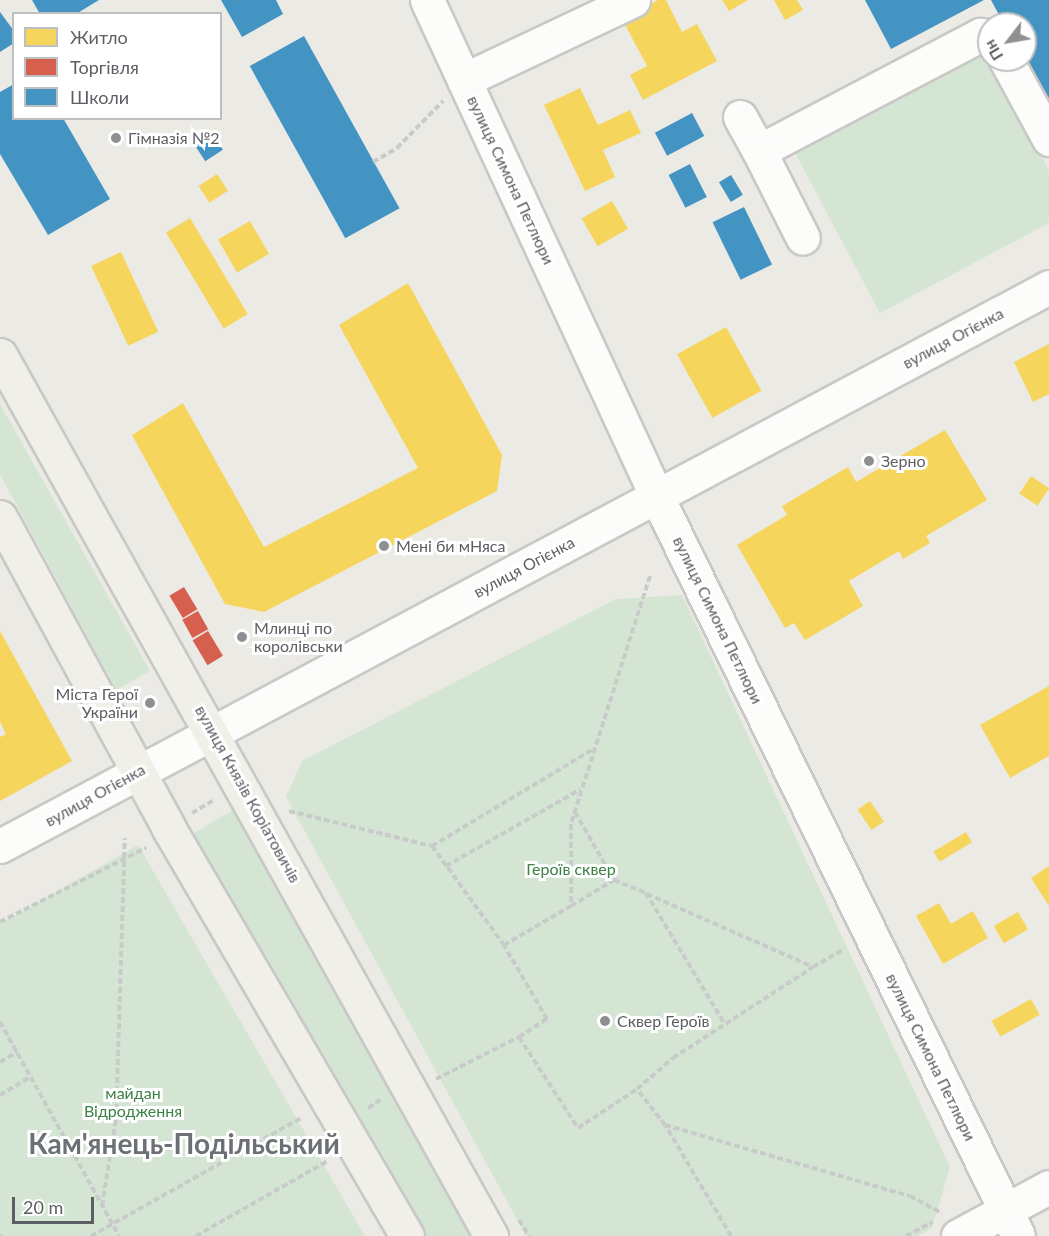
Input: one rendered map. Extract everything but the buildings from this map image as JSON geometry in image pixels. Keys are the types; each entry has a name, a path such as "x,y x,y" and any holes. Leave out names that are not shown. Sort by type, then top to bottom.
{"main road":[{"name":"вулиця Князів Коріатовичів","path":"0,355 213,731 491,1236"},
{"path":"0,517 137,772 407,1236"}],"street":[{"name":"вулиця Симона Петлюри","path":"427,0 657,497 1011,1222"},
{"path":"465,80 633,0"},
{"path":"759,151 977,37"},
{"path":"1013,72 1049,139"},
{"path":"740,117 803,238"},
{"name":"вулиця Огієнка","path":"0,846 1049,287"},
{"path":"950,1224 1011,1222 1049,1187"}],"path":[{"path":"373,162 397,148 465,80"},
{"path":"571,906 574,812 651,576"},
{"path":"432,846 595,748"},
{"path":"446,866 582,788"},
{"path":"181,819 217,797"},
{"path":"286,810 432,846 504,945 547,1019 519,1037 436,1079"},
{"path":"574,812 614,880 813,967"},
{"path":"102,1206 116,1119 125,838"},
{"path":"0,922 124,854 149,847"},
{"path":"504,945 614,880"},
{"path":"646,893 724,1023"},
{"path":"519,1037 578,1128 637,1089 724,1023 852,945"},
{"path":"0,1022 119,1236"},
{"path":"0,1062 17,1052"},
{"path":"0,1095 31,1077"},
{"path":"637,1089 665,1125 731,1236"},
{"path":"357,1114 392,1093"},
{"path":"91,1236 309,1114"},
{"path":"665,1125 910,1196 950,1224"},
{"path":"196,1236 334,1157"},
{"path":"906,1236 950,1224"}],"green space":[{"path":"977,52 977,72 997,72 1049,170 1049,223 880,313 793,149"},
{"path":"0,404 150,671 116,690 0,474"},
{"name":"Героїв сквер","path":"682,595 950,1167 932,1228 918,1236 526,1236 286,797 302,761 616,599"},
{"path":"236,808 470,1236 425,1236 191,835"},
{"name":"майдан Відродження","path":"138,845 365,1236 0,1236 0,924"}],"place":[{"name":"Гімназія №2","path":"116,138"},
{"name":"Зерно","path":"869,461"},
{"name":"Мені би мНяса","path":"384,546"},
{"name":"Млинці по королівськи","path":"242,637"},
{"name":"Міста Герої України","path":"150,703"},
{"name":"Сквер Героїв","path":"605,1021"}],"district":[{"name":"Кам'янець-Подільський","path":"184,1143"}]}
